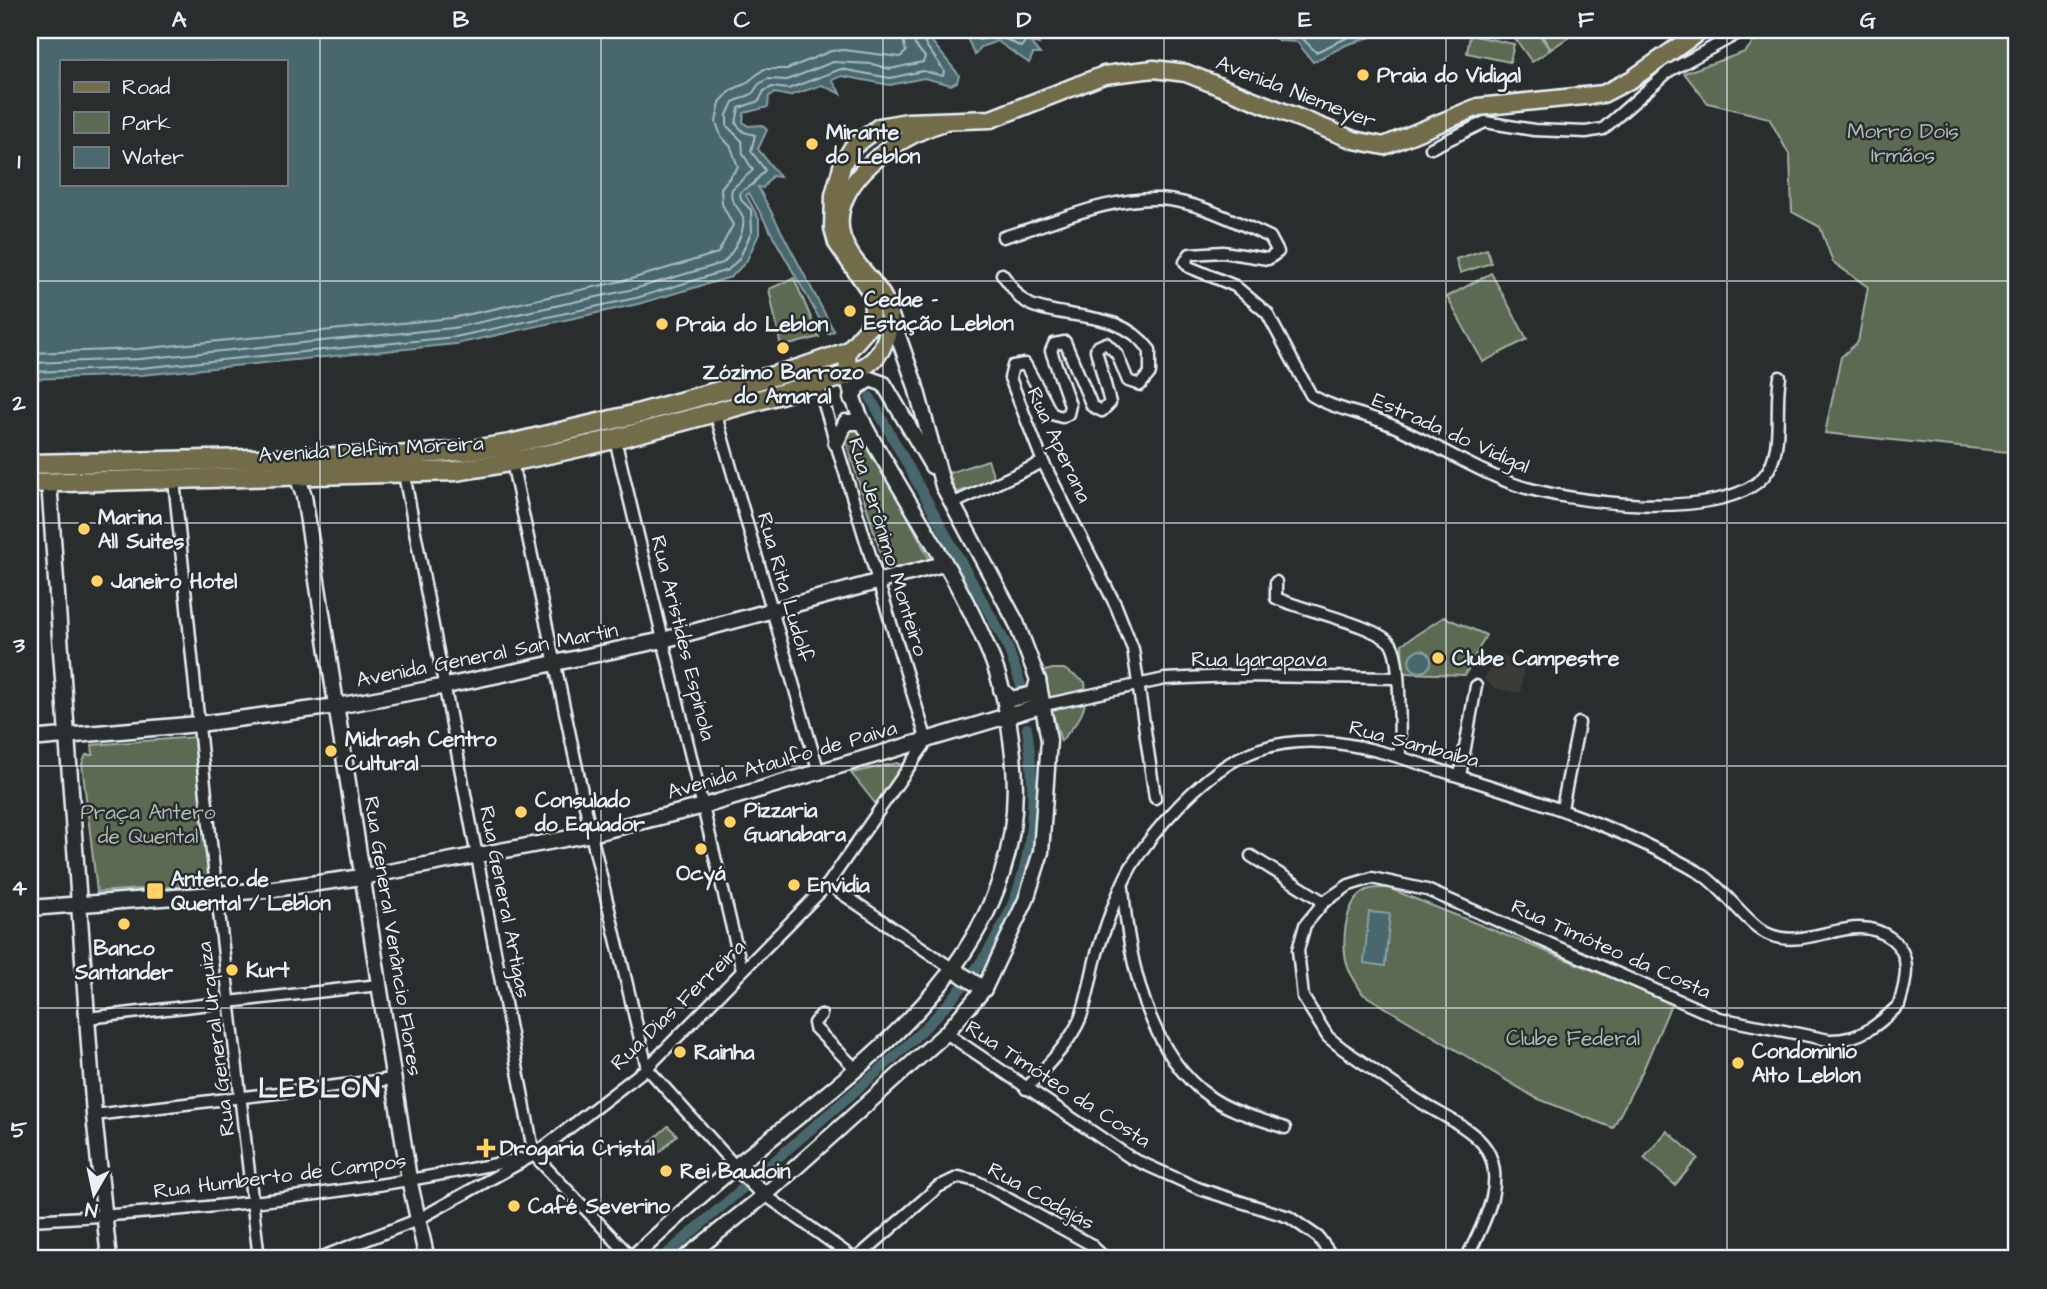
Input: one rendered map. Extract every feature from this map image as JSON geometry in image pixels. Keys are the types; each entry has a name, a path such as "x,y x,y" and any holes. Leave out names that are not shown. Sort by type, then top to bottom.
{"highway":[{"name":"Avenida Delfim Moreira","path":"30,464 428,455 510,444 633,415 812,365 847,352"},
{"name":"Avenida Delfim Moreira","path":"30,483 404,474 512,463 615,439 848,374"},
{"path":"49,482 55,474 124,471 136,462"}],"main road":[{"name":"Avenida Niemeyer","path":"867,134 892,124 991,119 1104,75 1137,69 1169,70 1210,81 1354,140 1384,146 1478,107 1604,94 1632,79 1702,30"},
{"name":"Avenida Niemeyer","path":"890,313 884,296 847,250 841,229 849,193 881,153 908,135 942,123"},
{"path":"631,1259 735,1166 855,1068 924,1003 973,943 990,912 1008,860 1017,795 1008,715 989,650 851,398 847,352 868,328 873,311 872,294 836,243 833,228 834,195 843,163 867,134 880,138 881,153"},
{"path":"890,313 915,384 943,486"},
{"name":"Avenida Delfim Moreira","path":"848,374 876,360 885,343 890,313"},
{"path":"684,1259 765,1195 946,1033 984,989 1026,900 1041,852 1049,761 1044,705 1038,680 1016,622 943,486 884,384 870,380 858,387 851,398"},
{"path":"836,443 846,422 863,422"},
{"path":"284,459 294,467 299,477"},
{"name":"Rua General Venâncio Flores","path":"299,477 409,1179 427,1259"},
{"path":"49,482 94,1115 109,1259"},
{"name":"Avenida General San Martin","path":"30,739 199,724 337,706 556,665 663,640 943,564"},
{"path":"1001,689 1011,699 1020,699 1034,694 1038,680"},
{"path":"982,723 1001,689"},
{"name":"Avenida Ataulfo de Paiva","path":"30,908 218,895 362,877 591,834 704,806 1044,705"},
{"path":"953,969 984,989"},
{"path":"735,1166 765,1195"}],"street":[{"path":"1431,148 1485,122 1534,130 1586,132 1603,129 1669,71 1744,30"},
{"name":"Estrada do Vidigal","path":"1003,237 1094,209 1126,202 1159,200 1194,206 1270,237 1278,252 1268,259 1223,252 1190,254 1185,262 1189,267 1235,286 1267,313 1311,395 1387,423 1513,484 1581,500 1670,505 1727,497 1747,488 1764,477 1774,461 1780,377"},
{"name":"Rua Aperana","path":"1002,274 1020,298 1031,305 1110,321 1134,333 1150,350 1150,373 1140,385 1128,381 1113,348 1105,343 1097,347 1110,403 1102,411 1092,406 1070,348 1065,342 1054,344 1052,358 1070,405 1069,411 1062,417 1052,414 1045,407 1025,364 1013,366 1010,370 1011,387 1043,461 1116,606 1133,649 1155,798"},
{"name":"Rua Jerônimo Monteiro","path":"812,365 927,741"},
{"name":"Rua Rita Ludolf","path":"715,412 819,773"},
{"name":"Rua Aristides Espínola","path":"615,439 743,970"},
{"path":"952,504 1043,461"},
{"path":"512,463 591,834 647,1068 735,1166"},
{"name":"Rua General Artigas","path":"404,474 534,1156"},
{"name":"Rua General Urquiza","path":"174,480 259,1259"},
{"path":"1276,582 1276,598 1366,630 1390,643 1395,652 1398,678 1400,757"},
{"name":"Rua Igarapava","path":"1044,705 1139,684 1231,676 1398,678"},
{"path":"1460,776 1476,686"},
{"path":"1562,808 1579,723"},
{"name":"Rua Dias Ferreira","path":"317,1259 417,1220 534,1156 647,1068 828,884 927,741"},
{"name":"Rua Sambaíba","path":"1026,1089 1080,1020 1097,954 1132,865 1181,806 1209,778 1237,759 1261,748 1305,741 1357,745 1562,808"},
{"name":"Rua Timóteo da Costa","path":"1466,1259 1488,1217 1494,1174 1483,1144 1328,1037 1303,997 1298,950 1306,925 1324,902 1349,885 1372,878 1427,890 1719,1018 1761,1028 1844,1040 1869,1030 1899,1005 1905,985 1905,956 1888,936 1859,927 1807,938 1780,937 1765,932 1704,876 1619,831 1562,808"},
{"path":"1251,856 1324,902"},
{"path":"828,884 953,969"},
{"path":"1123,884 1132,965 1143,999 1181,1068 1212,1099 1285,1128"},
{"path":"88,1018 379,985"},
{"path":"821,1015 814,1023 815,1028 855,1068"},
{"name":"Rua Timóteo da Costa","path":"946,1033 1131,1158 1200,1188 1289,1217 1318,1237 1334,1259"},
{"path":"94,1115 393,1079"},
{"path":"534,1156 631,1259"},
{"name":"Rua Humberto de Campos","path":"30,1220 106,1216 254,1202 409,1179 534,1156"},
{"name":"Rua Codajás","path":"855,1259 938,1187 959,1177 976,1181 1090,1244 1106,1259"},
{"path":"765,1195 855,1259"}],"shaded area":[{"path":"1500,654 1524,664 1521,693 1494,688 1483,679"}],"green space":[{"path":"1509,30 1536,30 1550,50 1532,62"},
{"path":"1538,30 1564,30 1569,37 1551,49"},
{"name":"Morro Dois Irmãos","path":"1764,30 2017,30 2017,453 1825,433 1841,357 1858,342 1868,287 1833,262 1820,227 1792,212 1790,156 1769,118 1708,103 1684,73 1745,52"},
{"path":"1470,35 1514,44 1510,62 1467,53"},
{"path":"1487,249 1491,263 1460,273 1456,259"},
{"path":"1491,273 1527,339 1483,362 1447,297"},
{"path":"794,278 819,337 781,347 769,289"},
{"path":"856,428 864,431 930,560 886,570 845,438 847,431"},
{"path":"988,460 995,480 956,493 949,473"},
{"name":"Clube Campestre","path":"1444,617 1486,635 1465,675 1403,673 1402,644"},
{"path":"1064,669 1085,682 1084,708 1061,741 1040,672"},
{"name":"Praça Antero de Quental","path":"195,737 215,884 97,892 82,764 86,755 93,755 92,745"},
{"path":"897,763 901,765 900,772 879,808 851,773"},
{"name":"Clube Federal","path":"1388,888 1672,1002 1643,1070 1613,1128 1536,1098 1363,994 1346,961 1344,938 1348,915 1359,896 1369,889"},
{"path":"668,1126 677,1135 660,1152 650,1142"},
{"path":"1667,1131 1698,1158 1675,1185 1644,1158"}],"water":[{"path":"30,30 930,30 926,31 928,37 959,75 957,82 951,85 924,78 890,85 842,76 832,80 841,94 822,85 789,96 775,93 769,96 768,107 744,113 743,122 748,126 762,125 767,130 758,149 780,177 772,176 763,188 758,187 834,331 828,334 749,193 746,195 759,219 759,234 746,262 731,277 638,304 456,344 141,375 30,379"},
{"path":"963,30 1043,30 1047,33 1036,36 1039,44 1030,42 1040,54 1033,54 1029,63 997,41 981,47 975,55"},
{"path":"1260,30 1392,30 1346,45 1313,62 1297,42 1280,41"},
{"path":"1420,650 1428,653 1431,661 1428,669 1420,672 1412,669 1409,661 1412,653"},
{"path":"1369,912 1390,914 1385,966 1364,963"}],"waterway":[{"path":"870,397 1007,645 1023,691"},
{"path":"661,1259 908,1044 964,985 987,952 1007,918 1026,861 1032,785 1027,728"}],"place":[{"name":"Praia do Vidigal","path":"1363,75"},
{"name":"Mirante do Leblon","path":"812,144"},
{"name":"Cedae - Estação Leblon","path":"850,311"},
{"name":"Praia do Leblon","path":"662,324"},
{"name":"Zózimo Barrozo do Amaral","path":"783,348"},
{"name":"Marina All Suites","path":"84,529"},
{"name":"Janeiro Hotel","path":"97,581"},
{"name":"Clube Campestre","path":"1438,658"},
{"name":"Midrash Centro Cultural","path":"331,751"},
{"name":"Consulado do Equador","path":"521,812"},
{"name":"Pizzaria Guanabara","path":"730,822"},
{"name":"Ocyá","path":"701,849"},
{"name":"Envidia","path":"794,885"},
{"name":"Antero de Quental / Leblon","path":"155,891"},
{"name":"Banco Santander","path":"124,924"},
{"name":"Kurt","path":"232,970"},
{"name":"Rainha","path":"680,1052"},
{"name":"Condominio Alto Leblon","path":"1738,1063"},
{"name":"Drogaria Cristal","path":"486,1148"},
{"name":"Rei Baudoin","path":"666,1171"},
{"name":"Café Severino","path":"514,1206"}],"district":[{"name":"LEBLON","path":"320,1088"}]}
